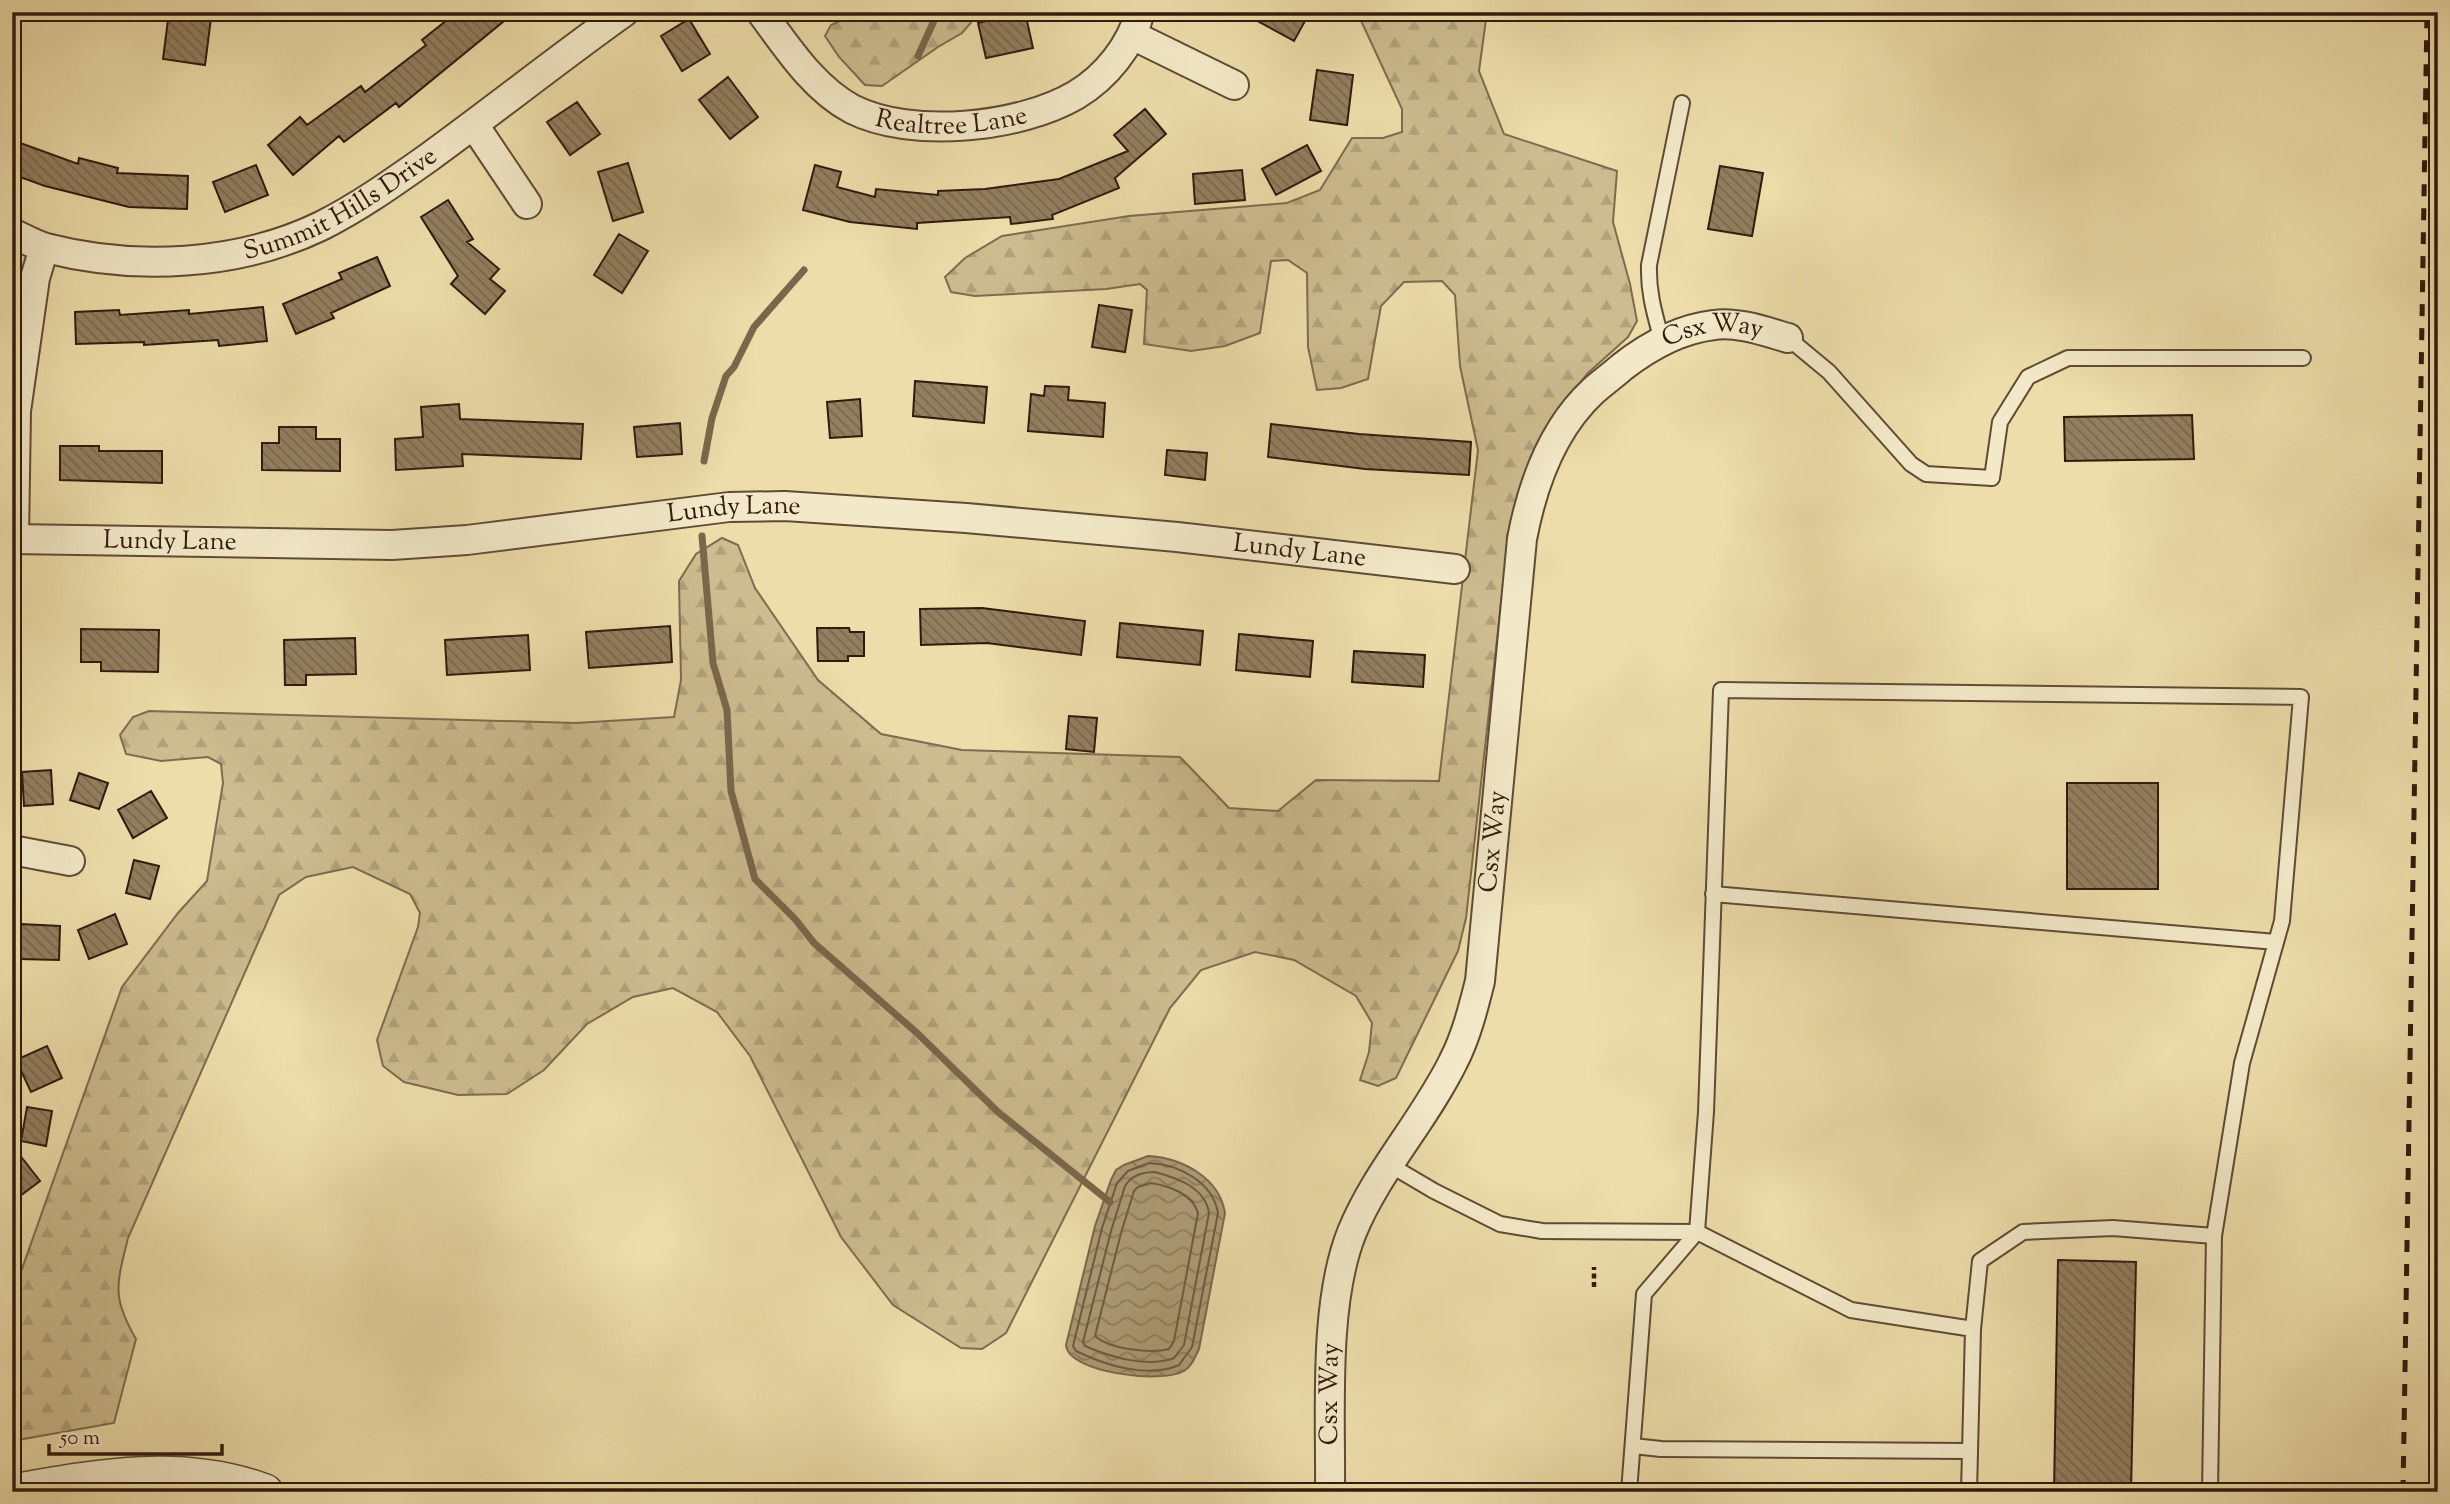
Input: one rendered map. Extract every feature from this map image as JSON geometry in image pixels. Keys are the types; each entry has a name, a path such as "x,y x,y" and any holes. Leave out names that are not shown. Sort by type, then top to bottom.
{"street":[{"name":"Summit Hills Drive","path":"12,233 44,248 100,258 144,261 211,258 278,244 319,227 357,206 474,125 551,64 624,12"},
{"name":"Realtree Lane","path":"761,12 791,53 836,99 870,116 900,124 926,126 1003,120 1060,103 1078,94 1106,72 1136,24"},
{"path":"1136,24 1234,85"},
{"path":"474,125 527,204"},
{"path":"13,539 16,411 35,278 44,248"},
{"name":"Csx Way","path":"1330,1492 1333,1332 1340,1272 1352,1233 1367,1202 1453,1063 1470,1023 1480,981 1522,539 1537,478 1567,423 1591,392 1638,355 1674,334 1716,324 1756,329 1788,338"},
{"name":"Lundy Lane","path":"13,539 392,545 467,540 729,507 785,506 966,518 1177,537 1455,569"},
{"path":"12,850 70,861"},
{"path":"12,1492 95,1477 170,1474 205,1477 265,1492"}],"lane":[{"path":"1662,341 1651,306 1649,265 1682,103"},
{"path":"1788,338 1829,372 1911,464 1926,474 1992,478 2000,422 2028,377 2067,358 2303,358"},
{"path":"1629,1492 1644,1294 1697,1232 1706,1112 1721,690 2301,697 2282,921 2242,1063 2214,1236 2210,1492"},
{"path":"1713,894 2276,942"},
{"path":"1390,1165 1434,1191 1500,1224 1542,1231 1697,1232 1851,1310 1973,1329"},
{"path":"1969,1492 1973,1329 1980,1261 2023,1232 2113,1228 2214,1236"},
{"path":"1633,1447 1970,1451"}],"path":[{"path":"1594,1267 1594,1287"}],"green space":[{"path":"859,12 980,12 962,33 882,86 865,85 839,57 825,36 831,25"},
{"path":"1357,12 1487,12 1479,71 1504,134 1617,171 1613,222 1637,321 1628,337 1588,373 1552,417 1523,477 1503,586 1466,918 1458,951 1396,1078 1378,1086 1360,1080 1369,1052 1372,1023 1356,996 1294,960 1255,952 1201,970 1170,1008 1006,1333 982,1349 961,1348 893,1305 841,1237 750,1056 717,1012 673,988 633,997 587,1024 544,1070 507,1094 458,1095 404,1082 383,1066 377,1040 418,927 420,913 410,894 353,867 306,877 279,895 128,1238 118,1290 123,1312 136,1339 114,1423 12,1441 12,1297 122,987 178,913 207,881 223,783 221,764 208,757 161,761 126,754 120,735 133,717 149,711 576,723 674,717 681,680 679,581 696,554 722,538 738,545 755,588 818,680 881,734 962,750 1180,757 1229,808 1278,811 1316,780 1439,781 1478,450 1460,366 1455,295 1442,281 1404,282 1381,306 1368,379 1341,388 1317,390 1308,347 1307,273 1288,260 1271,261 1260,333 1225,346 1191,351 1144,344 1147,290 1140,284 1106,289 975,296 951,292 945,277 965,258 1002,236 1129,216 1287,203 1320,190 1352,138 1383,138 1402,132 1402,109"}],"water":[{"path":"1148,1156 1174,1161 1197,1172 1215,1189 1225,1213 1199,1349 1184,1371 1173,1375 1138,1376 1098,1369 1071,1355 1066,1345 1095,1226 1111,1180 1116,1170"}],"building":[{"path":"169,12 211,18 205,65 163,59"},
{"path":"457,12 515,12 399,107 396,103 344,142 339,136 293,175 268,145 300,117 307,125 361,86 365,92 426,45 422,40"},
{"path":"1025,12 1033,48 986,58 978,23"},
{"path":"1241,12 1310,12 1294,41"},
{"path":"689,19 710,54 682,71 661,36"},
{"path":"1317,70 1353,75 1347,125 1310,120"},
{"path":"728,77 758,117 730,139 699,100"},
{"path":"577,102 600,134 570,155 547,122"},
{"path":"1145,109 1166,134 1115,178 1119,188 1052,215 1053,219 1011,224 1010,217 917,223 917,229 850,222 803,210 815,165 841,172 837,187 875,197 876,189 938,195 938,191 985,189 1059,179 1128,151 1114,135"},
{"path":"12,140 78,164 79,158 118,168 117,173 188,176 187,209 129,207 45,186 12,174"},
{"path":"1307,145 1321,171 1276,195 1262,169"},
{"path":"628,163 643,212 613,221 598,172"},
{"path":"256,165 268,195 225,212 213,182"},
{"path":"1720,166 1763,173 1752,236 1708,229"},
{"path":"1242,170 1245,200 1195,204 1193,174"},
{"path":"448,200 473,239 467,242 499,269 490,279 505,291 485,314 451,284 458,276 421,217"},
{"path":"619,234 648,251 622,293 594,275"},
{"path":"377,257 390,286 331,313 334,318 296,334 283,304 342,279 339,273"},
{"path":"1099,305 1132,310 1125,352 1092,347"},
{"path":"263,307 267,341 219,346 218,340 144,345 144,342 76,344 75,312 119,310 120,315 189,310 189,314"},
{"path":"915,381 987,387 984,423 913,416"},
{"path":"1045,386 1069,387 1068,400 1105,403 1103,437 1028,431 1031,394 1044,396"},
{"path":"860,399 862,436 830,438 827,402"},
{"path":"459,404 460,419 583,424 581,459 462,454 463,466 396,470 395,439 423,437 421,407"},
{"path":"2192,415 2194,459 2065,461 2064,417"},
{"path":"680,423 682,454 637,457 634,427"},
{"path":"1271,424 1471,442 1469,475 1365,469 1268,457"},
{"path":"279,427 316,427 316,439 340,439 340,471 262,470 262,443 279,443"},
{"path":"60,446 99,446 99,451 162,451 162,483 60,480"},
{"path":"1167,450 1207,453 1205,480 1165,475"},
{"path":"982,608 1085,621 1081,655 987,643 921,645 920,609"},
{"path":"1120,623 1203,631 1200,665 1117,657"},
{"path":"670,626 672,662 589,668 586,632"},
{"path":"817,628 849,628 850,632 864,632 864,656 848,656 848,661 818,661"},
{"path":"81,629 159,630 158,672 101,671 101,662 81,662"},
{"path":"1239,634 1313,641 1310,677 1236,670"},
{"path":"528,635 530,670 447,675 445,640"},
{"path":"355,638 356,674 306,675 306,685 285,685 284,640"},
{"path":"1354,651 1425,655 1423,687 1352,682"},
{"path":"1069,716 1097,718 1094,752 1066,749"},
{"path":"51,770 53,804 24,806 22,772"},
{"path":"79,773 108,783 99,809 70,800"},
{"path":"2067,783 2158,783 2158,889 2067,889"},
{"path":"151,791 167,818 133,838 118,810"},
{"path":"134,860 159,866 150,899 126,893"},
{"path":"115,914 127,944 89,959 78,930"},
{"path":"20,924 60,926 59,960 19,959"},
{"path":"47,1046 62,1078 31,1092 16,1060"},
{"path":"27,1107 52,1111 46,1146 21,1141"},
{"path":"12,1145 40,1181 12,1202"},
{"path":"2058,1260 2136,1262 2131,1492 2054,1492"}],"waterway":[{"path":"918,56 938,12"},
{"path":"704,461 712,418 726,376 734,367 754,327 804,270"},
{"path":"702,536 713,663 727,710 731,791 755,879 795,919 814,943 917,1033 998,1112 1110,1202"}],"railway":[{"path":"2403,1492 2427,12"}]}
